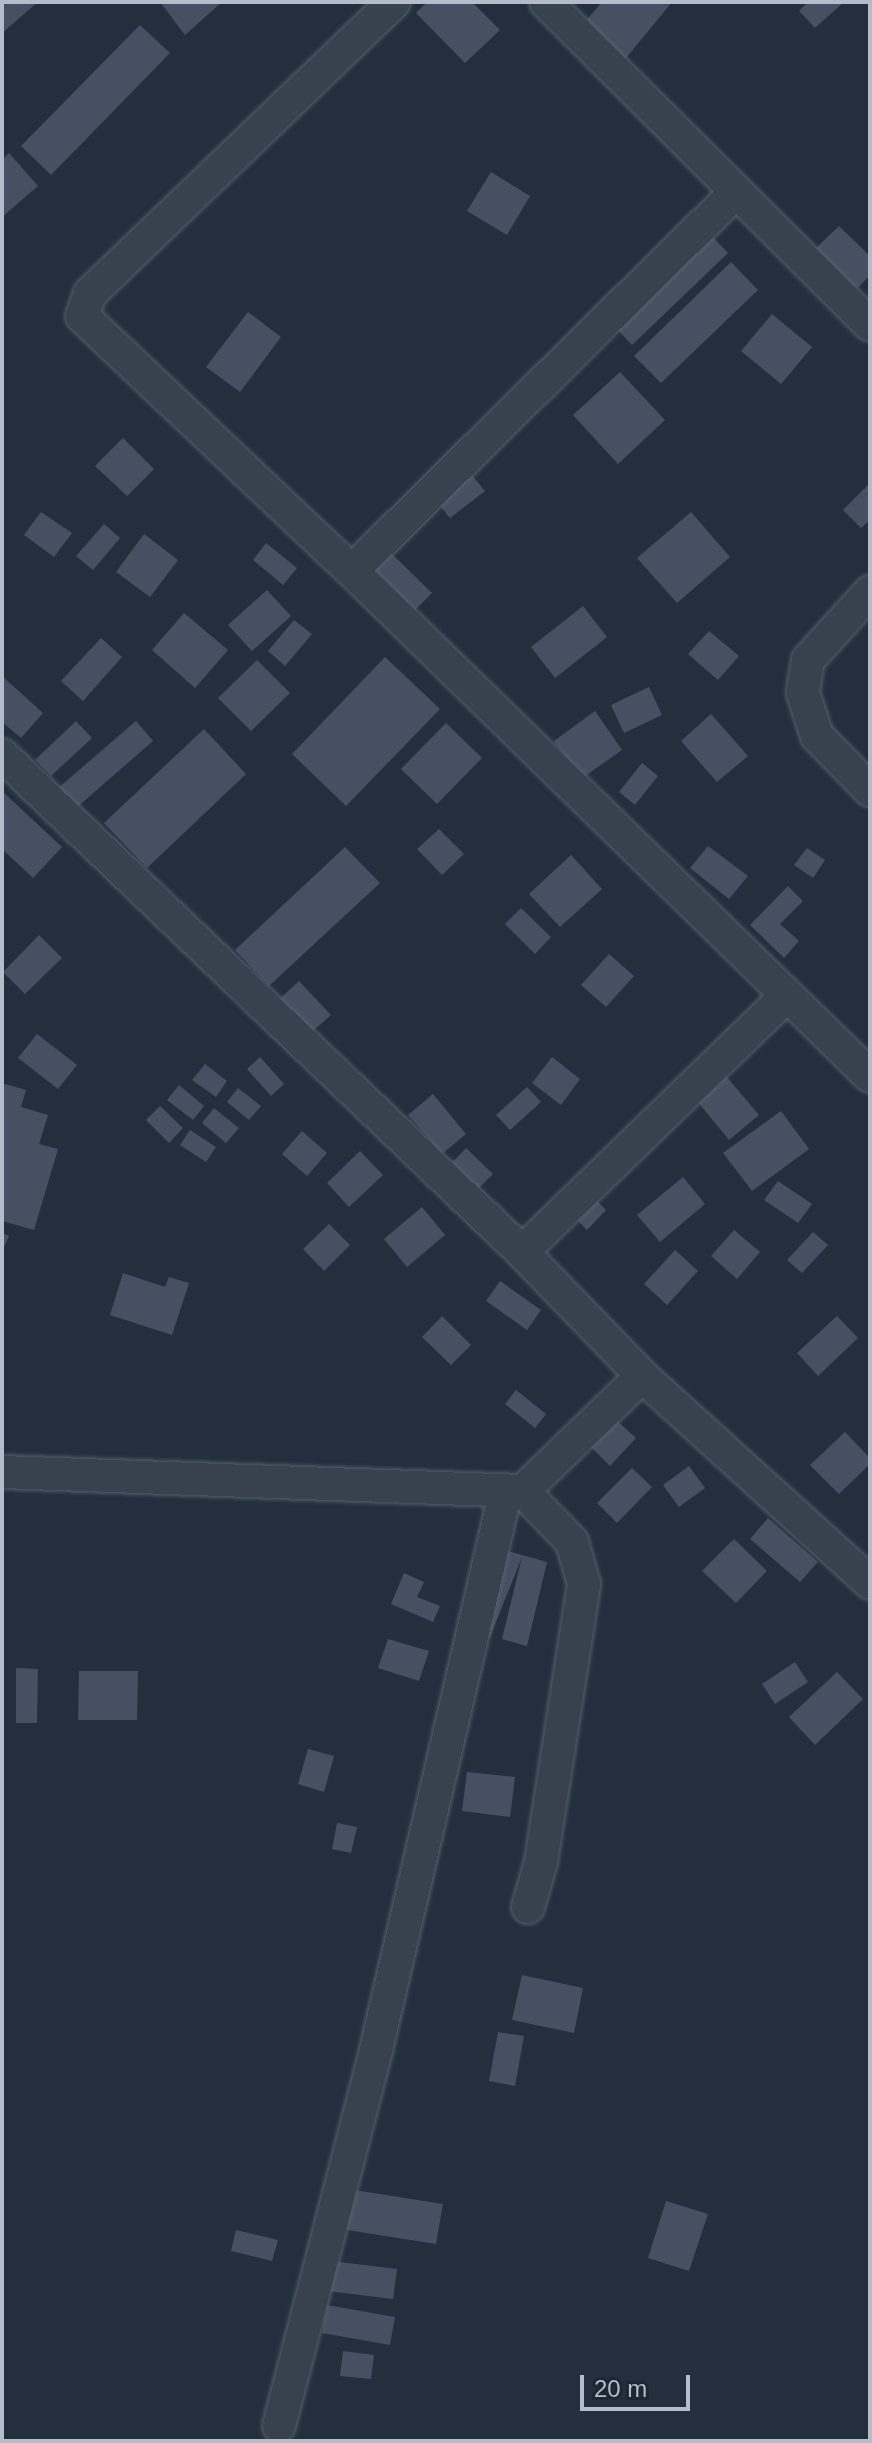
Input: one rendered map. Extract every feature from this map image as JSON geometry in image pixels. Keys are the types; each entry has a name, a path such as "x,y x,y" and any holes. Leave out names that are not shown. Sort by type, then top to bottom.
{"street":[{"path":"394,2 90,294 82,316 352,571 785,997 870,1076"},
{"path":"546,2 870,325"},
{"path":"352,571 736,192"},
{"path":"870,592 808,660 803,693 817,736 870,790"},
{"path":"2,755 522,1252 642,1376 870,1583"},
{"path":"522,1252 785,997"},
{"path":"279,2426 376,2050 514,1490 642,1376"},
{"path":"2,1472 514,1490 572,1542 584,1584 541,1862 528,1907"}],"building":[{"path":"2,2 38,2 2,33"},
{"path":"160,2 222,2 185,35"},
{"path":"427,2 472,2 500,30 465,63 416,13"},
{"path":"602,2 672,2 622,63 580,28"},
{"path":"808,2 844,2 815,28 799,11"},
{"path":"140,25 170,53 51,175 21,146"},
{"path":"9,153 38,186 2,217 2,160"},
{"path":"491,172 530,196 507,235 467,211"},
{"path":"839,226 870,256 870,275 857,289 815,249"},
{"path":"710,234 728,253 632,345 614,326"},
{"path":"731,262 758,290 661,383 634,356"},
{"path":"248,312 281,337 240,392 206,367"},
{"path":"772,314 812,347 781,384 741,351"},
{"path":"620,372 665,420 618,464 573,415"},
{"path":"123,438 154,469 127,496 95,466"},
{"path":"471,474 485,491 450,518 437,502"},
{"path":"870,483 870,520 861,528 843,510"},
{"path":"41,512 72,533 54,557 24,535"},
{"path":"691,512 730,557 677,603 637,558"},
{"path":"104,524 120,538 93,570 76,556"},
{"path":"144,534 178,560 150,597 116,572"},
{"path":"266,543 297,568 283,585 253,560"},
{"path":"391,553 432,593 413,612 373,573"},
{"path":"267,590 291,616 252,651 228,625"},
{"path":"583,606 607,637 555,678 531,647"},
{"path":"184,613 228,650 195,688 152,650"},
{"path":"294,620 312,634 285,666 268,651"},
{"path":"709,631 739,656 718,680 688,654"},
{"path":"101,638 122,657 83,701 61,681"},
{"path":"385,657 440,709 346,806 292,754"},
{"path":"257,660 290,693 251,731 218,698"},
{"path":"2,676 43,713 21,738 2,722"},
{"path":"649,687 662,715 624,733 611,705"},
{"path":"595,711 622,750 581,779 554,741"},
{"path":"711,714 748,756 717,782 681,741"},
{"path":"76,721 92,738 51,776 35,760"},
{"path":"136,721 153,741 75,809 57,789"},
{"path":"446,723 482,758 437,804 401,769"},
{"path":"204,729 246,774 147,868 104,823"},
{"path":"642,763 658,776 635,805 619,792"},
{"path":"2,791 62,847 33,878 2,849"},
{"path":"439,829 464,854 442,875 417,849"},
{"path":"708,846 748,876 729,899 690,868"},
{"path":"345,847 380,883 269,986 235,950"},
{"path":"807,848 825,860 813,878 794,865"},
{"path":"571,855 602,889 560,927 529,894"},
{"path":"788,886 803,901 780,924 799,941 784,958 750,925"},
{"path":"521,908 551,937 535,954 505,924"},
{"path":"39,935 62,958 25,994 3,972"},
{"path":"609,954 634,976 606,1007 581,985"},
{"path":"299,981 331,1015 306,1037 274,1004"},
{"path":"37,1034 77,1065 58,1089 18,1058"},
{"path":"260,1057 284,1084 271,1096 247,1069"},
{"path":"552,1057 580,1079 561,1105 532,1083"},
{"path":"205,1064 227,1081 216,1097 192,1080"},
{"path":"726,1076 759,1115 729,1140 697,1101"},
{"path":"2,1083 26,1090 21,1107 48,1115 39,1144 58,1149 34,1230 2,1221"},
{"path":"179,1085 204,1106 193,1120 167,1100"},
{"path":"527,1087 541,1102 510,1130 496,1115"},
{"path":"238,1088 261,1106 249,1120 227,1102"},
{"path":"433,1094 466,1134 442,1154 408,1115"},
{"path":"160,1106 183,1128 169,1143 146,1120"},
{"path":"214,1108 239,1128 226,1143 202,1123"},
{"path":"781,1111 809,1149 752,1191 723,1153"},
{"path":"190,1130 216,1147 206,1162 180,1145"},
{"path":"302,1131 327,1153 307,1176 282,1154"},
{"path":"466,1148 493,1174 473,1194 446,1169"},
{"path":"360,1151 383,1175 349,1207 327,1183"},
{"path":"683,1177 705,1204 660,1242 637,1215"},
{"path":"778,1181 812,1204 798,1223 764,1200"},
{"path":"592,1196 606,1210 587,1230 572,1215"},
{"path":"422,1207 445,1235 407,1267 384,1239"},
{"path":"329,1224 350,1245 324,1271 303,1249"},
{"path":"734,1230 760,1252 737,1279 711,1256"},
{"path":"813,1232 828,1245 802,1273 787,1260"},
{"path":"2,1233 9,1236 2,1252"},
{"path":"675,1250 698,1271 667,1305 644,1284"},
{"path":"123,1273 165,1287 169,1277 189,1283 172,1335 110,1315"},
{"path":"500,1281 541,1310 527,1330 486,1301"},
{"path":"442,1316 471,1345 451,1365 422,1337"},
{"path":"837,1316 858,1338 818,1376 797,1353"},
{"path":"516,1390 546,1414 535,1428 505,1404"},
{"path":"616,1420 636,1438 610,1466 591,1447"},
{"path":"845,1432 870,1458 870,1464 839,1494 810,1465"},
{"path":"689,1466 705,1488 679,1507 663,1485"},
{"path":"632,1468 652,1487 617,1523 597,1503"},
{"path":"768,1518 818,1562 800,1582 750,1539"},
{"path":"734,1539 767,1571 736,1603 702,1571"},
{"path":"508,1551 547,1562 527,1646 502,1639 522,1557 490,1637 476,1632"},
{"path":"404,1573 424,1582 417,1597 440,1606 433,1622 391,1604"},
{"path":"388,1639 429,1651 419,1681 378,1668"},
{"path":"795,1662 808,1682 775,1704 762,1684"},
{"path":"16,1668 38,1669 37,1723 16,1723"},
{"path":"79,1671 138,1671 137,1720 78,1720"},
{"path":"837,1672 863,1699 815,1745 789,1717"},
{"path":"308,1749 334,1756 324,1792 298,1784"},
{"path":"467,1772 515,1777 510,1817 462,1811"},
{"path":"337,1823 357,1827 351,1853 332,1849"},
{"path":"522,1975 583,1988 574,2033 512,2020"},
{"path":"498,2032 524,2036 515,2086 489,2081"},
{"path":"348,2189 443,2204 436,2244 341,2229"},
{"path":"666,2201 708,2214 689,2271 648,2258"},
{"path":"236,2230 278,2240 272,2261 231,2251"},
{"path":"331,2261 397,2269 393,2299 327,2291"},
{"path":"327,2305 395,2317 390,2345 322,2333"},
{"path":"343,2351 374,2355 371,2379 340,2376"}]}
